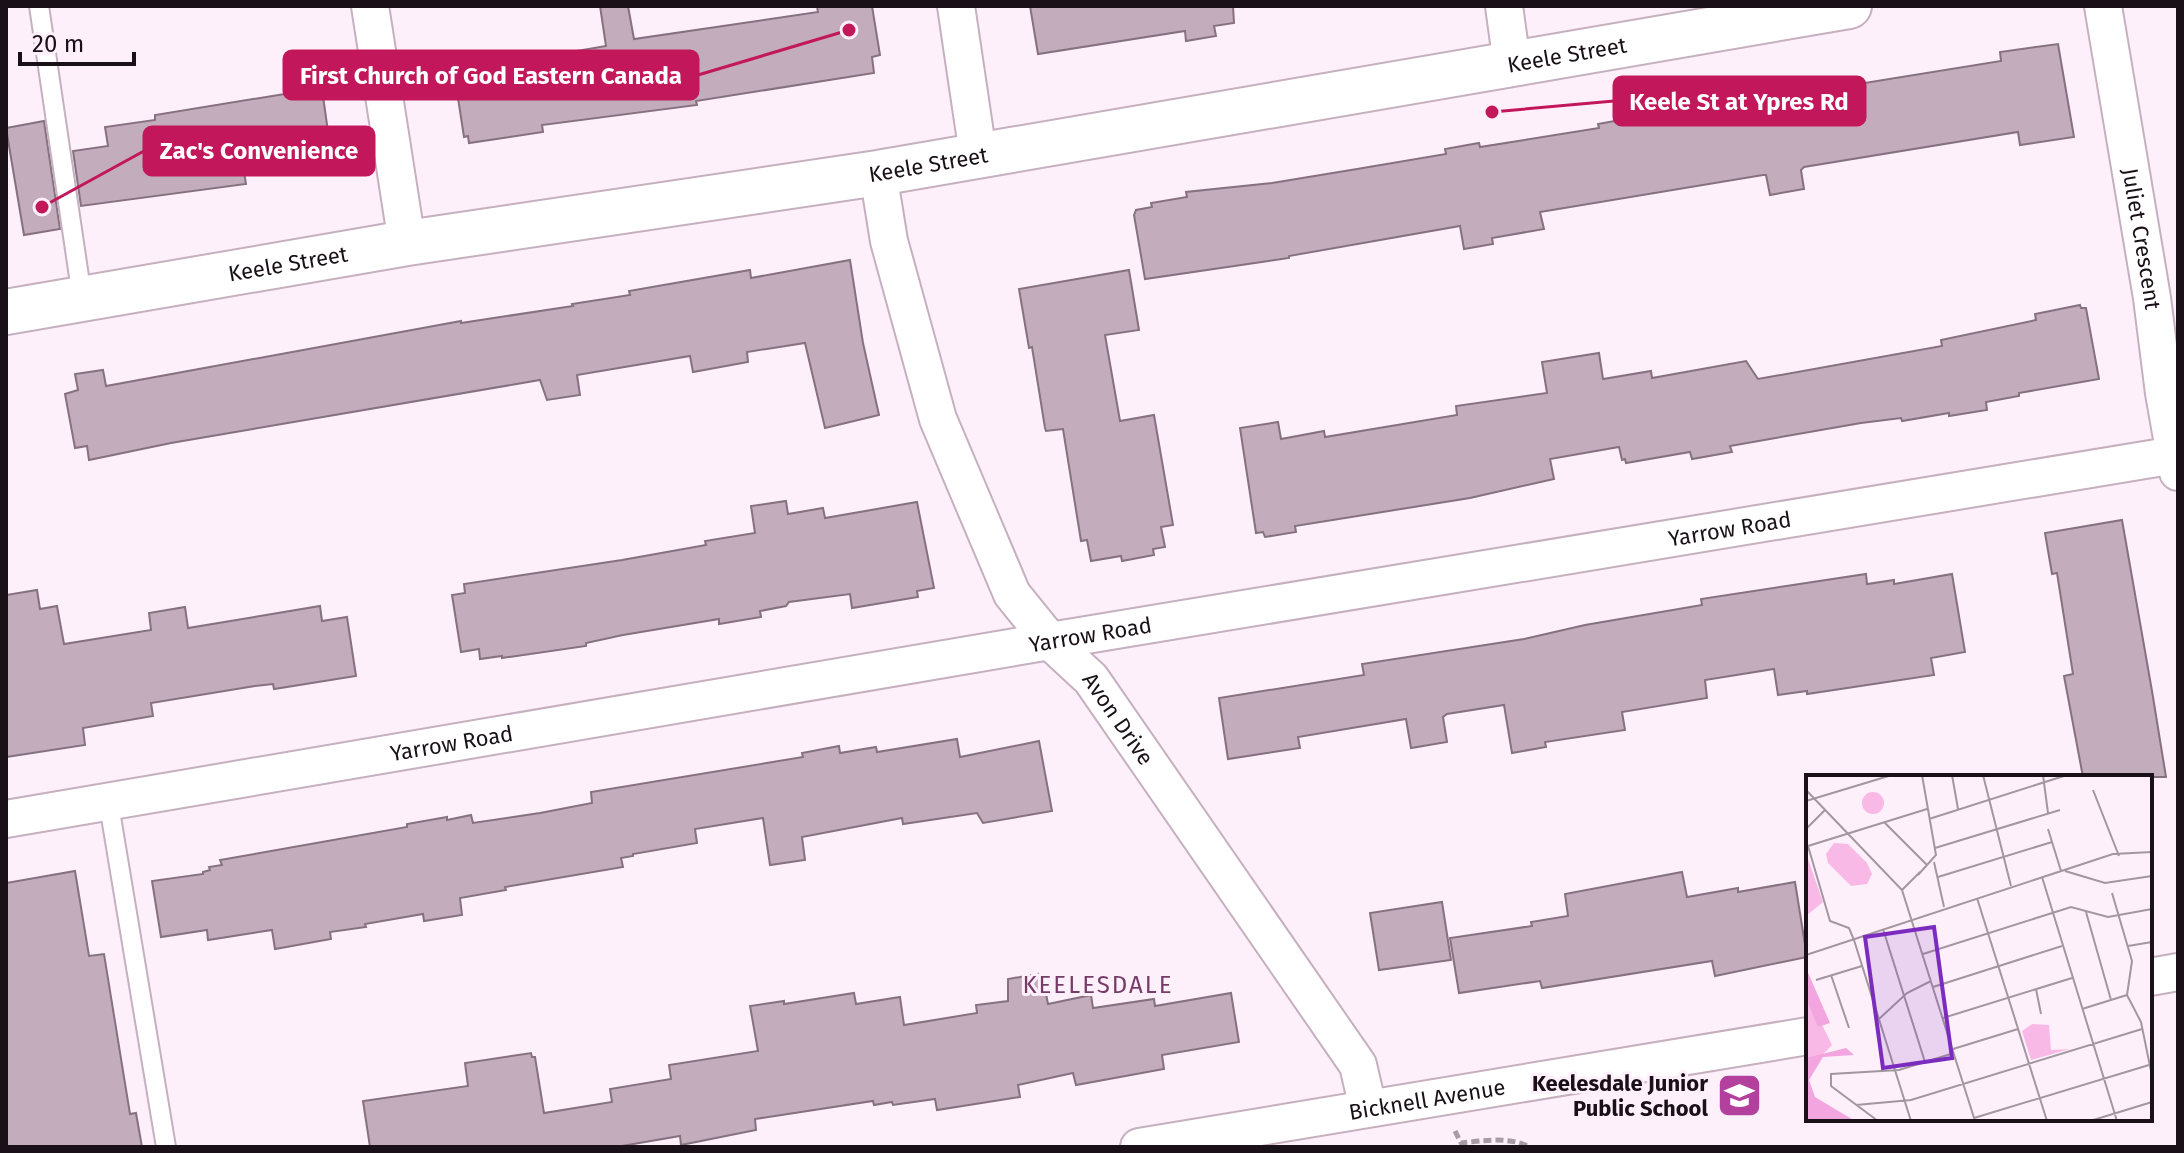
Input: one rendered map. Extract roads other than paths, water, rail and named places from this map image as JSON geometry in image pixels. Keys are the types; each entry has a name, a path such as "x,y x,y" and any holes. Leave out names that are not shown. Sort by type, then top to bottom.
{"main road":[{"name":"Keele Street","path":"6,312 407,243 878,173 1849,6"}],"street":[{"path":"370,6 407,243"},
{"path":"956,6 978,154"},
{"path":"1504,6 1512,64"},
{"name":"Juliet Crescent","path":"2103,6 2177,463"},
{"name":"Avon Drive","path":"878,173 889,241 938,419 1012,594 1050,641 1091,679 1358,1065 1368,1108"},
{"name":"Yarrow Road","path":"6,819 108,799 1050,641 2177,463"},
{"path":"2152,977 2178,972"},
{"name":"Bicknell Avenue","path":"1139,1147 1806,1036"}],"lane":[{"path":"39,6 82,297"},
{"path":"108,799 166,1147"}],"place":[{"name":"First Church of God Eastern Canada","path":"849,30"},
{"name":"Keele St at Ypres Rd","path":"1492,112"},
{"name":"Zac's Convenience","path":"42,207"},
{"name":"Keelesdale Junior Public School","path":"1739,1096"}],"district":[{"name":"KEELESDALE","path":"1098,985"}]}
